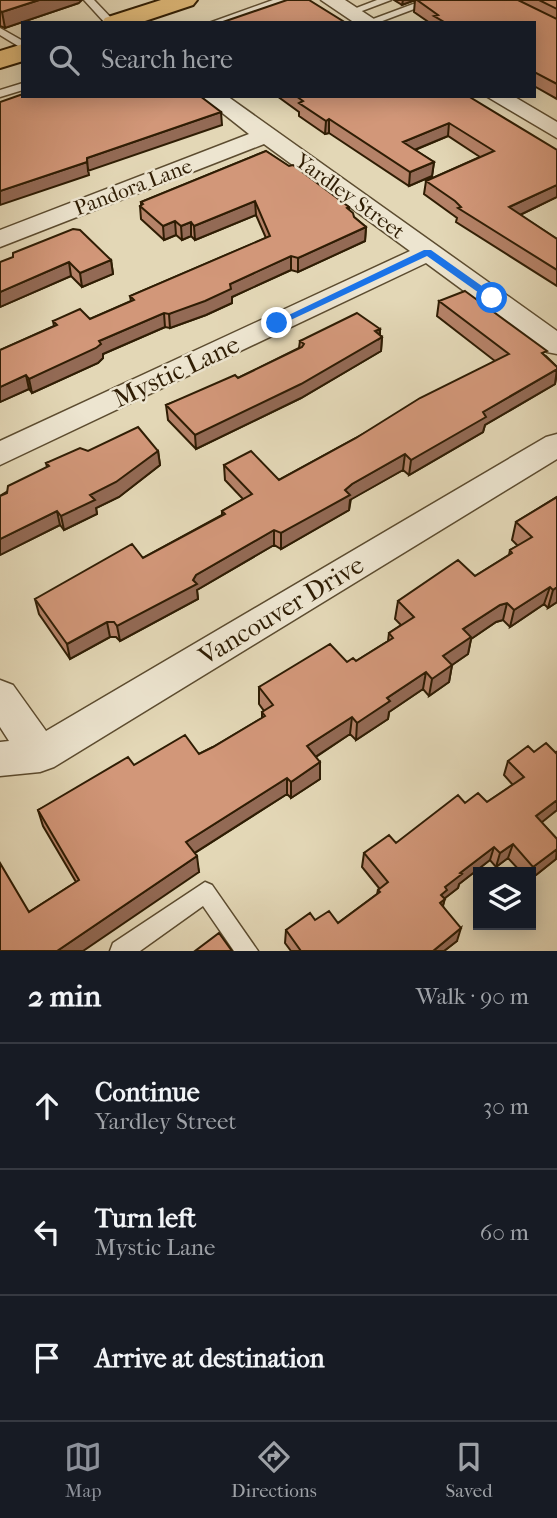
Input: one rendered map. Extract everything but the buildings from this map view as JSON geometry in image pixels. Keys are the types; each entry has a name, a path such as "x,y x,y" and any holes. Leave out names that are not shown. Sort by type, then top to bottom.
{"main road":[{"path":"119,21 185,0"},
{"path":"0,60 21,53"}],"street":[{"path":"331,0 367,21"},
{"name":"Yardley Street","path":"215,98 557,345"},
{"path":"500,98 557,131"},
{"name":"Pandora Lane","path":"0,239 266,135"},
{"name":"Mystic Lane","path":"0,454 428,252"},
{"name":"Vancouver Drive","path":"0,759 40,755 557,445"},
{"path":"0,696 40,755"}],"lane":[{"path":"89,0 111,21"},
{"path":"220,21 283,0"},
{"path":"351,12 386,0"},
{"path":"375,21 433,0"},
{"path":"0,31 21,46"},
{"path":"0,94 21,87"},
{"path":"121,951 205,892 247,951"}],"route":[{"path":"277,323 428,252 492,298"}]}
